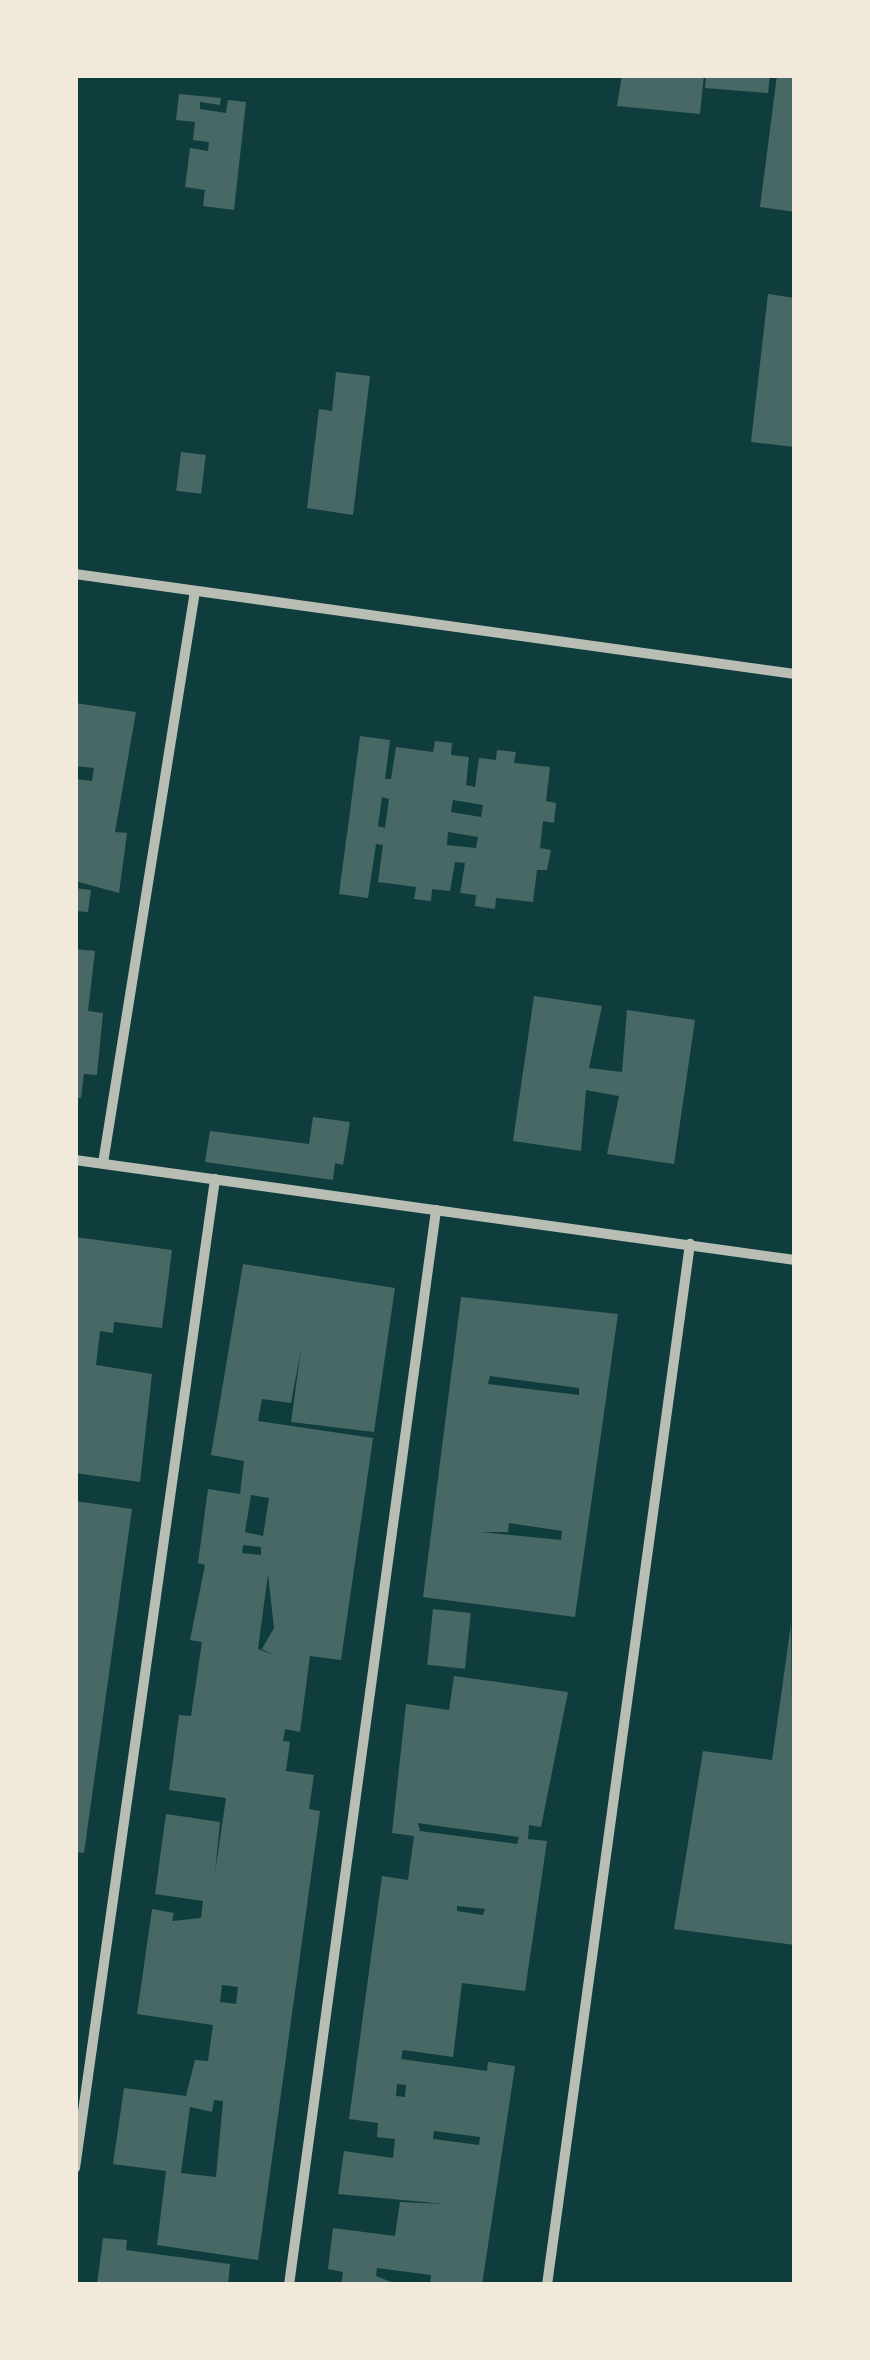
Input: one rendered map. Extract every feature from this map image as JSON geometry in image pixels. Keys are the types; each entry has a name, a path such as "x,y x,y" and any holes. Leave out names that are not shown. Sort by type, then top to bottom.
{"street":[{"path":"75,574 795,674"},
{"path":"102,1164 196,592"},
{"path":"75,1160 795,1260"},
{"path":"75,2168 214,1179"},
{"path":"289,2285 436,1210"},
{"path":"547,2285 690,1244"}],"building":[{"path":"622,75 704,75 700,114 617,106"},
{"path":"706,75 770,75 768,93 705,88"},
{"path":"777,75 795,75 795,212 760,207"},
{"path":"179,94 221,98 220,105 200,102 200,109 226,113 228,100 246,102 234,210 203,206 205,190 185,187 190,148 208,151 209,142 193,140 195,122 176,120"},
{"path":"768,294 795,298 795,447 751,442"},
{"path":"336,372 370,376 353,515 307,508 319,409 332,411"},
{"path":"181,452 206,455 201,494 176,491"},
{"path":"75,703 136,712 115,832 127,833 119,893 75,881 75,779 92,781 94,768 75,766"},
{"path":"360,736 390,740 385,779 391,779 396,747 433,752 435,741 452,743 451,755 469,757 466,785 475,787 479,758 496,760 497,750 516,752 514,763 550,767 546,801 556,803 554,823 543,821 540,848 551,850 547,870 537,870 533,902 496,898 495,909 475,906 476,895 460,893 465,863 455,862 450,891 432,889 431,901 414,899 416,887 378,882 383,845 376,844 368,898 339,894","holes":["382,797 389,799 385,828 378,826","453,800 483,805 481,817 451,812","448,832 478,837 476,848 447,845"]},
{"path":"75,888 91,890 88,912 75,911"},
{"path":"75,949 95,951 88,1011 103,1013 97,1075 84,1074 81,1098 75,1098"},
{"path":"534,996 602,1006 589,1068 622,1072 627,1010 695,1020 674,1164 607,1154 619,1096 586,1090 581,1151 513,1141"},
{"path":"313,1117 350,1122 343,1165 335,1163 333,1180 205,1162 210,1131 309,1144"},
{"path":"75,1237 172,1250 162,1328 114,1322 113,1333 100,1331 96,1365 152,1374 140,1482 75,1473"},
{"path":"243,1264 395,1288 374,1432 291,1422 301,1350 291,1403 262,1399 258,1421 373,1438 341,1660 310,1656 300,1732 285,1729 283,1741 290,1742 286,1771 314,1775 309,1809 320,1811 258,2260 157,2245 166,2171 113,2164 124,2088 186,2096 195,2060 208,2061 213,2025 137,2014 152,1909 174,1913 172,1921 201,1918 203,1901 155,1894 166,1814 220,1822 215,1873 226,1798 169,1790 179,1715 191,1716 202,1642 190,1640 205,1565 198,1563 208,1489 240,1494 244,1461 211,1455","holes":["251,1495 269,1498 263,1536 245,1532","243,1545 261,1547 261,1555 242,1553","268,1574 274,1628 262,1649 274,1655 258,1649","222,1985 238,1987 236,2004 220,2002","214,2100 223,2101 216,2177 181,2173 190,2107 212,2112"]},
{"path":"461,1297 618,1314 575,1617 423,1597","holes":["490,1376 579,1388 579,1395 488,1384","509,1523 562,1531 561,1540 481,1532 508,1532"]},
{"path":"75,1501 132,1509 84,1853 75,1852"},
{"path":"433,1609 471,1613 465,1669 427,1665"},
{"path":"791,1624 795,1945 674,1929 703,1751 772,1760"},
{"path":"454,1676 568,1692 541,1827 529,1825 528,1839 547,1841 525,1991 462,1983 453,2057 403,2050 401,2059 487,2071 488,2062 515,2066 482,2285 430,2285 431,2275 377,2268 376,2276 399,2285 341,2285 343,2272 328,2269 333,2228 395,2236 400,2202 446,2204 338,2194 344,2151 393,2158 395,2139 377,2137 378,2123 349,2119 382,1876 408,1880 414,1836 392,1833 406,1704 449,1710","holes":["418,1823 519,1837 517,1844 420,1831","457,1906 485,1909 483,1915 457,1911","397,2084 406,2085 405,2097 396,2096","434,2131 480,2137 479,2145 433,2139"]},
{"path":"103,2238 127,2240 126,2250 230,2264 228,2285 97,2285"}]}
